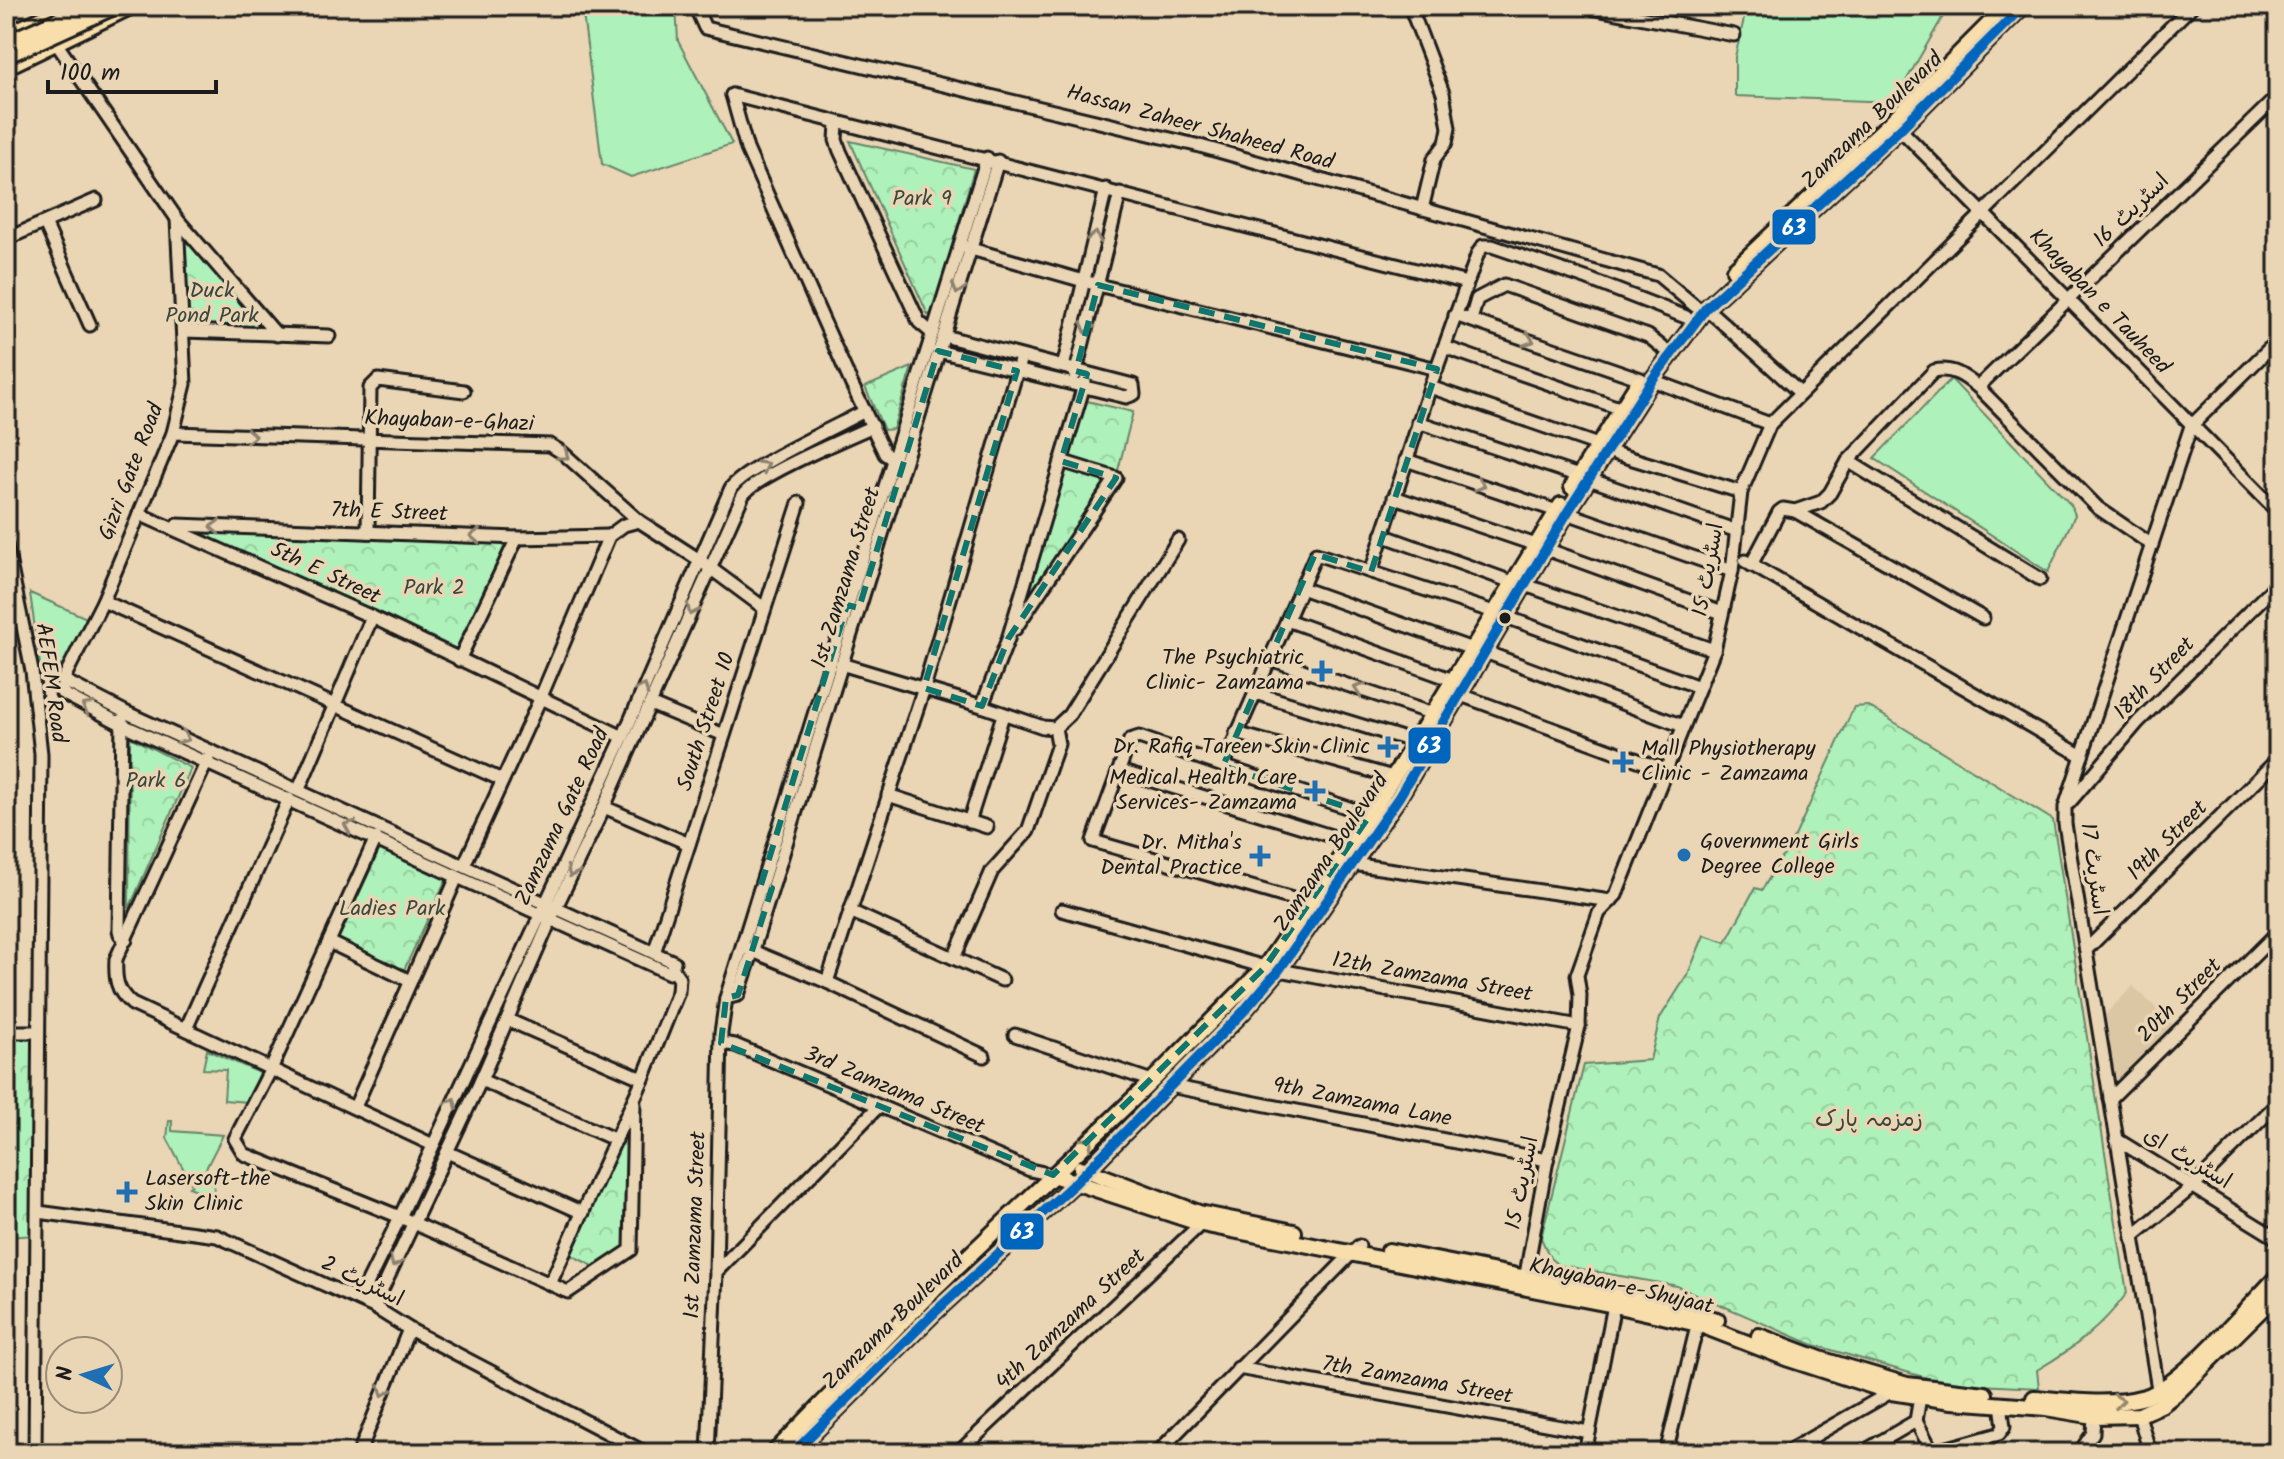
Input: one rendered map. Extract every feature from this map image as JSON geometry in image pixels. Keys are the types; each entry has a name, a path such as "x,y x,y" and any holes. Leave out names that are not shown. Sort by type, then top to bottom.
{"main road":[{"path":"6,35 71,6"},
{"path":"6,43 90,6"},
{"path":"6,56 116,6"},
{"path":"6,67 132,6"},
{"name":"Zamzama Boulevard","path":"1896,125 2007,6"},
{"name":"Zamzama Boulevard","path":"1602,448 1622,409 1647,380 1663,348 1696,310 2023,6"},
{"name":"Zamzama Boulevard","path":"774,1453 934,1289 1272,969 1453,680 1478,650 1602,448 1696,310"},
{"name":"Zamzama Boulevard","path":"793,1453 935,1312 1075,1183 1243,1012 1399,797 1461,695 1478,650"},
{"name":"Khayaban-e-Shujaat","path":"1066,1163 1206,1219"},
{"name":"Khayaban-e-Shujaat","path":"1053,1175 1206,1219 1699,1319 1920,1388 2096,1404 2159,1398 2179,1391 2278,1293"},
{"name":"Khayaban-e-Shujaat","path":"1524,1283 1614,1305 1699,1319 1786,1358 1891,1392 2094,1416 2139,1415 2278,1276"}],"street":[{"name":"Hassan Zaheer Shaheed Road","path":"695,6 705,28 1200,146 1658,275 1696,310 1800,393"},
{"path":"1410,6 1443,93 1449,128 1446,143 1434,159 1422,209"},
{"path":"1580,6 1734,35"},
{"name":"اسٹریٹ 15","path":"1524,1283 1547,1160 1579,1026 1577,975 1599,913 1616,895 1714,650 1732,571 1741,492 1770,424 2192,6"},
{"path":"44,18 55,45 177,219 277,335"},
{"path":"898,463 885,454 865,411 747,149 732,95 1467,283"},
{"name":"اسٹریٹ 16","path":"1978,387 2278,96"},
{"path":"837,124 836,140 840,151 919,322 938,334 1133,385 1134,394 1126,397 938,351"},
{"name":"Khayaban e Tauheed","path":"1896,125 2278,512"},
{"name":"1st Zamzama Street","path":"708,1453 721,1043 726,998 738,995 748,948 992,160"},
{"path":"1063,367 1106,189"},
{"path":"982,706 1008,639 1061,461 1120,193"},
{"path":"6,239 96,200"},
{"name":"Gizri Gate Road","path":"123,718 63,680 103,601 173,433 185,384 177,219"},
{"path":"45,223 90,325"},
{"path":"1371,572 1418,422 1479,249 1487,245 1588,279 1696,310"},
{"path":"965,247 1098,285 1437,369"},
{"path":"1471,320 1477,299 1504,285 1648,336 1663,348"},
{"path":"1455,315 1770,424"},
{"path":"184,331 329,336"},
{"name":"1st Zamzama Street","path":"898,463 938,351 938,334"},
{"name":"اسٹریٹ 17","path":"2159,1398 2065,824 2065,807 2191,426 2278,340"},
{"path":"1444,347 1622,409"},
{"path":"827,982 924,688 1021,357"},
{"path":"1795,511 1821,502 1830,493 1848,461 1934,371 1942,369 1960,372 1978,387 2098,508 2152,545"},
{"path":"368,532 370,388 378,380 464,391"},
{"path":"1430,387 1602,448 1741,492"},
{"name":"Zamzama Gate Road","path":"374,1307 508,1020 551,904 585,831 698,559 735,483 865,411"},
{"path":"1418,422 1737,531"},
{"name":"Zamzama Gate Road","path":"585,831 604,807 747,489 821,449 873,426"},
{"name":"Khayaban-e-Ghazi","path":"173,433 550,445 639,521 711,568 764,608"},
{"path":"1406,460 1732,571"},
{"path":"1008,639 1116,478 1061,461"},
{"path":"1848,461 2040,579"},
{"path":"1394,497 1722,613"},
{"name":"South Street 10","path":"654,953 799,503"},
{"path":"1751,565 1779,512 1783,509 1795,511 1983,618"},
{"name":"5th E Street","path":"139,514 372,617 623,737"},
{"path":"464,865 540,699 609,536 624,525 639,521"},
{"name":"7th E Street","path":"169,525 517,538 609,536"},
{"path":"1382,535 1714,650"},
{"path":"459,660 517,538"},
{"path":"841,664 1043,727 1055,728 1069,715 1178,540"},
{"name":"AEFEM Road","path":"6,544 32,671 41,754 35,1453"},
{"path":"1223,766 1316,554 1500,615 1699,687"},
{"path":"1734,555 2082,756"},
{"name":"18th Street","path":"2065,807 2138,722 2278,583"},
{"path":"1301,588 1683,726"},
{"path":"103,601 502,780"},
{"name":"1st Zamzama Street","path":"814,733 841,664 853,607"},
{"path":"6,613 19,611"},
{"path":"299,789 372,617"},
{"path":"1287,620 1453,680"},
{"path":"1270,659 1433,714"},
{"path":"1255,693 1415,742"},
{"path":"1461,695 1665,770"},
{"path":"650,704 724,735"},
{"path":"969,822 1003,715"},
{"path":"126,940 119,930 123,718 376,838 422,853 464,865 551,904 674,962 672,968 669,973 457,877 422,853 299,789 208,756"},
{"path":"954,958 992,871 1028,831 1058,744 1055,728"},
{"path":"1236,733 1393,777"},
{"path":"1310,904 1093,841 1130,740 1135,736 1370,815"},
{"path":"208,756 116,959 116,983 121,995 132,1004 433,1145"},
{"name":"19th Street","path":"2086,950 2278,759"},
{"path":"1120,771 1351,842"},
{"path":"888,795 987,827"},
{"path":"186,1029 289,799"},
{"path":"604,807 689,844"},
{"path":"376,838 272,1067 235,1139 244,1154 400,1217 568,1292 631,1250 634,1098"},
{"path":"1352,864 1611,901"},
{"path":"355,1107 457,877"},
{"name":"12th Zamzama Street","path":"1062,910 1272,969 1579,1026"},
{"path":"850,911 1002,980"},
{"name":"Zamzama Gate Road","path":"359,1300 480,1040 546,916"},
{"name":"20th Street","path":"2110,1099 2278,932"},
{"path":"329,942 410,981"},
{"path":"748,948 984,1056"},
{"path":"550,1284 643,1079 678,992 679,978 672,968"},
{"path":"508,1020 643,1079"},
{"path":"6,1032 38,1032"},
{"path":"1015,1035 1152,1081"},
{"path":"480,1040 495,1048"},
{"name":"3rd Zamzama Street","path":"721,1043 735,1045 1030,1170 1053,1175"},
{"path":"481,1080 616,1140"},
{"name":"9th Zamzama Lane","path":"1170,1086 1547,1160"},
{"path":"2132,1237 2195,1185 2278,1103"},
{"path":"716,1272 878,1107"},
{"name":"اسٹریٹ ای","path":"2116,1139 2278,1239"},
{"path":"447,1152 583,1213"},
{"path":"417,1180 431,1186"},
{"name":"اسٹریٹ 2","path":"38,1212 217,1236 374,1307 409,1329 646,1453"},
{"name":"4th Zamzama Street","path":"958,1453 1206,1219"},
{"path":"1157,1453 1355,1249"},
{"path":"1585,1453 1614,1305"},
{"path":"1666,1453 1699,1319"},
{"path":"359,1453 409,1329"},
{"name":"7th Zamzama Street","path":"1238,1368 1589,1432"},
{"path":"1790,1450 1891,1392"},
{"path":"1920,1397 1916,1421 1933,1453 1999,1434 2004,1427 2001,1404"},
{"path":"2139,1415 2150,1453"},
{"path":"2079,1453 2093,1433 2094,1416"},
{"path":"1861,1453 1882,1448 1916,1421"}],"highlighted area":[{"path":"1098,285 1437,369 1371,572 1315,554 1223,766 1370,815 1265,967 1053,1175 721,1043 726,998 738,995 772,888 761,885 847,605 859,608 938,351 1017,371 924,688 982,706 1008,639 1116,478 1061,461 1087,374 1076,371"}],"shaded area":[{"path":"2133,986 2179,1030 2110,1099 2097,1023"}],"green space":[{"path":"582,6 676,6 678,41 732,144 631,177 602,164"},
{"path":"1747,6 1949,6 1894,102 1735,96 1735,57"},
{"name":"Park 9","path":"850,141 974,169 933,312 928,315"},
{"name":"Duck Pond Park","path":"177,219 277,335 184,331"},
{"path":"912,367 893,429 884,430 865,387"},
{"path":"1951,379 2071,505 2075,515 2048,572 1874,458"},
{"path":"1087,401 1133,412 1116,478 1008,639 1061,461"},
{"name":"Park 2","path":"169,525 517,538 459,660"},
{"path":"30,593 89,619 74,652 56,670 41,672"},
{"name":"زمزمہ پارک","path":"1868,706 2053,820 2127,1293 2086,1336 2037,1370 2039,1388 1927,1378 1811,1344 1677,1286 1558,1265 1550,1258 1541,1238 1584,1065 1650,1060 1660,1018 1688,974 1704,935 1726,942 1755,888 1762,890 1796,834 1854,707"},
{"name":"Park 6","path":"130,737 191,768 129,909"},
{"name":"Ladies Park","path":"380,849 446,880 404,970 338,939"},
{"path":"6,1032 38,1032 37,1235 6,1237"},
{"path":"207,1050 260,1073 248,1102 224,1100 226,1070 203,1069"},
{"path":"634,1098 631,1250 601,1270 565,1252"},
{"path":"169,1121 172,1121 172,1131 223,1135 201,1178 215,1184 212,1196 189,1187 192,1185 167,1138"}],"transit line":[{"name":"63","path":"793,1453 935,1312 1075,1183 1243,1012 1279,970 1399,797 1567,513 1652,380 1706,308 1900,129 2023,6"}],"place":[{"name":"The Psychiatric Clinic- Zamzama","path":"1322,671"},
{"name":"Dr. Rafiq Tareen Skin Clinic","path":"1388,747"},
{"name":"Mall Physiotherapy Clinic - Zamzama","path":"1623,762"},
{"name":"Medical Health Care Services- Zamzama","path":"1315,791"},
{"name":"Government Girls Degree College","path":"1684,855"},
{"name":"Dr. Mitha's Dental Practice","path":"1260,856"},
{"name":"Lasersoft-the Skin Clinic","path":"127,1192"}]}
